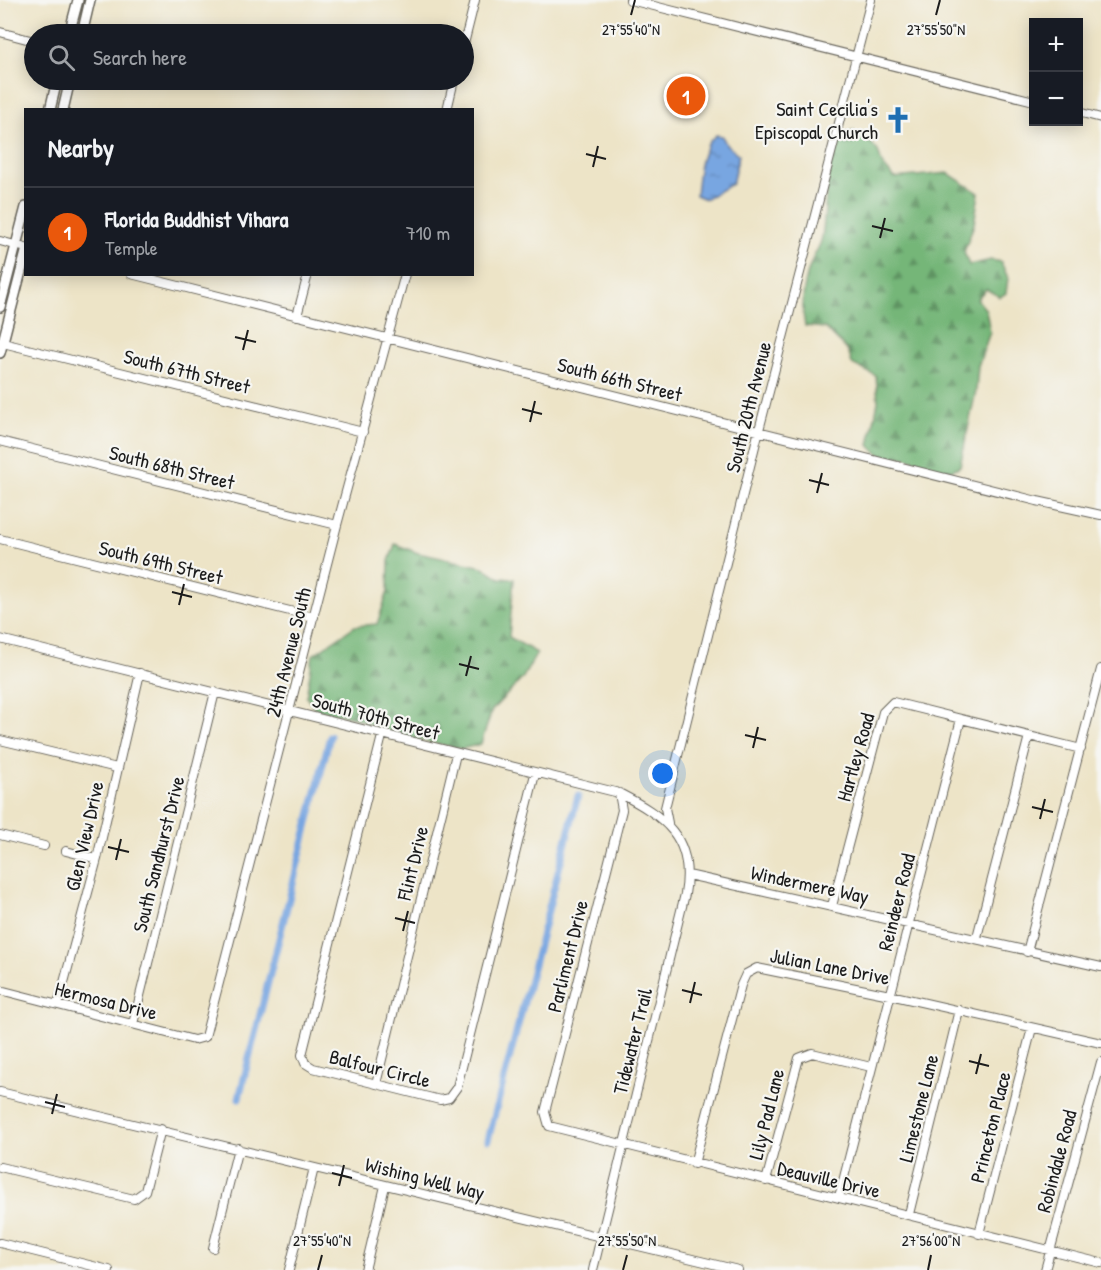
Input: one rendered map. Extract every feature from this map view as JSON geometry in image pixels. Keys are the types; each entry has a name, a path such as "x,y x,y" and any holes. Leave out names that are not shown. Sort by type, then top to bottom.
{"main road":[{"path":"72,24 78,0"},
{"path":"84,24 90,0"},
{"path":"50,108 55,90"},
{"path":"63,108 68,90"},
{"path":"0,353 22,249 24,228"},
{"path":"0,306 22,249"}],"street":[{"path":"469,24 475,0"},
{"path":"630,0 656,4 857,58 1029,100"},
{"name":"South 20th Avenue","path":"668,823 665,808 759,430 871,0"},
{"path":"0,32 24,38"},
{"path":"447,108 452,90"},
{"path":"1083,113 1101,118"},
{"path":"0,241 22,249"},
{"name":"South 66th Street","path":"139,276 759,430 1026,499 1101,515"},
{"path":"297,316 307,276"},
{"name":"24th Avenue South","path":"205,1037 291,711 337,525 404,276"},
{"name":"South 67th Street","path":"3,343 363,432"},
{"name":"South 68th Street","path":"0,441 337,525"},
{"name":"South 69th Street","path":"0,539 314,616"},
{"name":"South 70th Street","path":"0,639 291,711 382,736 619,793 649,808 668,823"},
{"path":"1027,952 1101,669"},
{"name":"Glen View Drive","path":"58,1005 97,859 140,674"},
{"name":"South Sandhurst Drive","path":"133,1024 215,692"},
{"name":"Hartley Road","path":"832,906 883,712 893,702 1081,749"},
{"name":"Reindeer Road","path":"839,1197 961,719"},
{"name":"Balfour Circle","path":"382,736 302,1055 305,1063 313,1068 440,1100 453,1094 535,774"},
{"path":"977,938 1029,736"},
{"path":"0,740 117,768"},
{"name":"Flint Drive","path":"376,1084 456,754"},
{"name":"Parliment Drive","path":"549,1126 545,1112 622,810 619,793"},
{"name":"Tidewater Trail","path":"593,1270 686,894 688,875 679,839 668,823"},
{"path":"0,835 44,846"},
{"path":"66,851 97,859"},
{"name":"Windermere Way","path":"688,875 908,922 1027,952 1101,967"},
{"name":"Julian Lane Drive","path":"694,1164 746,974 753,969 764,968 1101,1043"},
{"name":"Hermosa Drive","path":"0,990 194,1040 205,1037"},
{"name":"Limestone Lane","path":"909,1214 959,1010"},
{"name":"Princeton Place","path":"979,1234 1032,1028"},
{"name":"Lily Pad Lane","path":"766,1181 799,1058 812,1053 871,1067"},
{"name":"Robindale Road","path":"1045,1270 1101,1062"},
{"name":"Wishing Well Way","path":"0,1092 738,1270"},
{"name":"Deauville Drive","path":"549,1126 694,1164 909,1214 979,1234 1101,1263"},
{"path":"0,1167 134,1199 146,1191 161,1129"},
{"path":"213,1248 238,1148"},
{"path":"289,1270 314,1168"},
{"path":"365,1270 385,1186"},
{"path":"0,1244 109,1270"}],"green space":[{"path":"853,131 872,144 878,151 882,164 894,178 948,173 979,193 974,224 964,252 969,265 991,260 1001,262 1008,278 1006,293 1000,297 986,289 977,299 986,310 990,332 978,366 976,391 960,466 952,470 939,470 906,458 881,455 873,450 869,445 878,402 876,376 852,364 848,351 825,328 805,326 803,309 805,283 821,240 831,164 843,139"},
{"path":"395,544 418,553 483,567 500,578 514,579 509,637 537,653 522,679 492,710 481,744 462,749 420,740 382,729 350,716 317,710 306,697 313,655 355,626 377,624 388,591 389,561"}],"water":[{"path":"716,135 722,136 726,144 739,155 732,184 705,199 696,195 699,171 706,147"}],"waterway":[{"path":"239,1098 330,736"},
{"path":"488,1140 578,796"}],"place":[{"name":"Florida Buddhist Vihara","path":"686,96"},
{"name":"Saint Cecilia's Episcopal Church","path":"898,120"}]}
